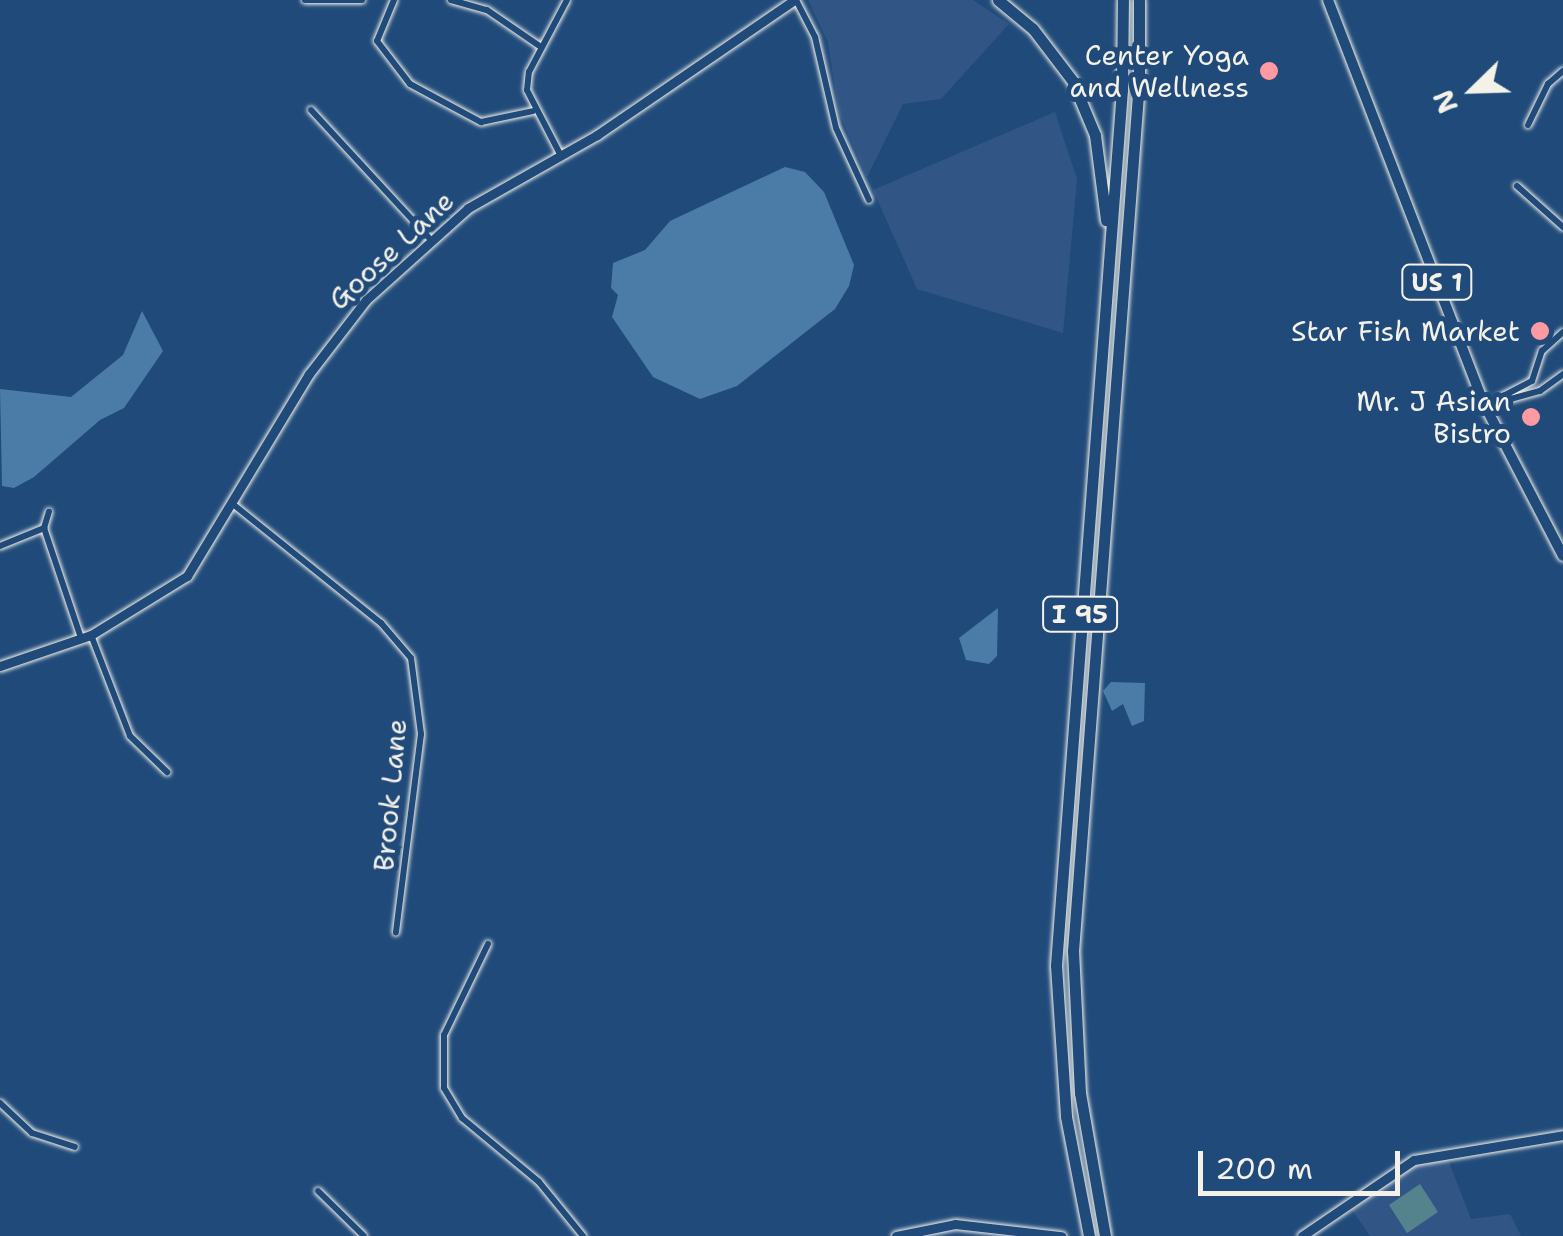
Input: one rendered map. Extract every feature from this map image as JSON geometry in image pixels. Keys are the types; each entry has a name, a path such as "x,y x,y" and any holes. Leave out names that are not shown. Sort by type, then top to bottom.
{"highway":[{"path":"998,0 1053,52 1095,135 1106,210 1106,309"},
{"name":"I 95","path":"1088,1232 1066,1116 1056,965 1106,309 1122,0"},
{"name":"I 95","path":"1106,1236 1080,1093 1073,950 1139,82 1139,0"}],"main road":[{"name":"US 1","path":"1328,0 1485,406 1563,556"}],"street":[{"path":"304,0 362,0"},
{"path":"394,0 377,41 410,84 481,122 532,111"},
{"path":"451,0 487,10 541,47"},
{"path":"560,154 532,111 526,90 541,47 567,0"},
{"path":"791,1 815,37 836,128 869,200"},
{"name":"Goose Lane","path":"0,666 86,637 187,576 338,331 432,241 480,200 560,154 791,1"},
{"path":"1528,124 1548,84 1563,71"},
{"path":"311,110 432,241"},
{"path":"1517,186 1563,228"},
{"path":"1485,406 1490,398 1532,381 1542,351 1563,332"},
{"path":"1485,406 1540,391 1563,374"},
{"name":"Brook Lane","path":"234,504 381,623 411,658 421,734 396,932"},
{"path":"50,512 44,528 130,736 167,772"},
{"path":"0,546 44,528"},
{"path":"488,944 444,1035 444,1088 462,1118 539,1182 583,1236"},
{"path":"0,1103 32,1133 75,1147"},
{"path":"1302,1236 1414,1160 1563,1135"},
{"path":"318,1191 364,1236"},
{"path":"896,1236 955,1224 1062,1236"}],"shaded area":[{"path":"808,0 973,0 1009,24 941,99 903,104 867,177 839,112 828,42"},
{"path":"1055,112 1077,179 1063,333 917,289 873,190"},
{"path":"785,167 805,172 824,192 854,265 849,286 835,309 737,386 700,399 653,377 612,317 618,295 611,288 613,263 645,250 670,221"},
{"path":"142,311 163,351 124,408 100,420 34,477 14,488 2,486 0,389 71,397 123,355"},
{"path":"998,608 997,656 989,664 966,660 959,638"},
{"path":"1111,682 1145,683 1144,721 1132,726 1123,704 1112,711 1103,691"},
{"path":"1445,1152 1471,1219 1510,1214 1521,1236 1370,1236 1352,1210 1413,1164"}],"green space":[{"path":"1420,1184 1438,1212 1407,1233 1389,1205"}],"place":[{"name":"Center Yoga and Wellness","path":"1269,71"},
{"name":"Star Fish Market","path":"1540,331"},
{"name":"Mr. J Asian Bistro","path":"1531,417"}]}
